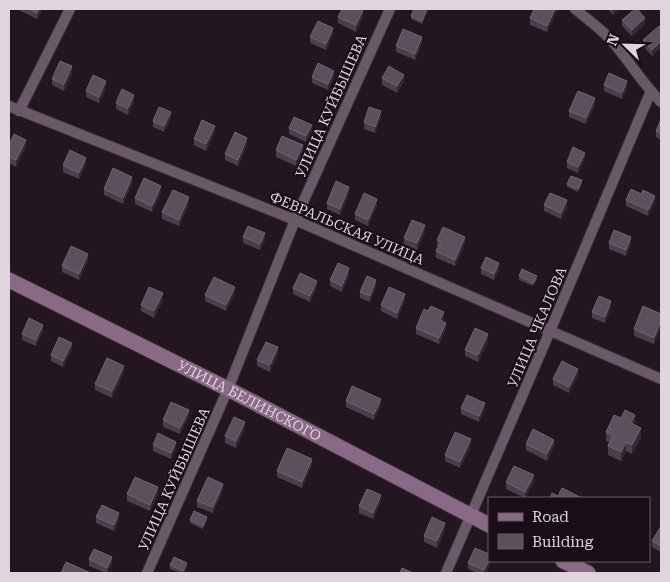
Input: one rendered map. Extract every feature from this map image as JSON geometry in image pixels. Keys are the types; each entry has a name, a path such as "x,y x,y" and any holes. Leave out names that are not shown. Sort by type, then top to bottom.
{"street":[{"name":"ФЕВРАЛЬСКАЯ УЛИЦА","path":"70,9 14,109 296,220 661,379"},
{"name":"УЛИЦА КУЙБЫШЕВА","path":"147,573 228,389 296,220 390,9"},
{"path":"575,9 609,37 661,102"},
{"name":"УЛИЦА ЧКАЛОВА","path":"446,573 472,516 651,91"},
{"name":"УЛИЦА БЕЛИНСКОГО","path":"9,280 228,389 488,524"},
{"path":"565,562 588,573"}],"building":[{"path":"29,9 39,9 37,13"},
{"path":"342,9 363,10 356,25 338,17"},
{"path":"414,9 427,9 422,21 411,16"},
{"path":"534,9 555,9 547,26 530,18"},
{"path":"635,9 645,18 632,30 622,20"},
{"path":"318,21 333,28 326,44 310,37"},
{"path":"659,26 661,29 661,41 652,50 643,40"},
{"path":"403,29 422,37 415,54 396,46"},
{"path":"60,61 72,66 64,84 52,79"},
{"path":"318,63 334,71 328,84 312,77"},
{"path":"389,66 404,75 397,86 382,78"},
{"path":"609,73 627,81 622,93 604,85"},
{"path":"93,75 106,81 99,97 86,91"},
{"path":"122,89 134,95 128,108 116,103"},
{"path":"578,91 595,98 586,118 569,111"},
{"path":"159,107 171,112 164,126 153,121"},
{"path":"369,107 381,111 375,127 364,122"},
{"path":"294,117 312,125 306,136 289,128"},
{"path":"661,119 661,133 656,131"},
{"path":"202,120 215,126 206,144 194,139"},
{"path":"235,132 247,138 238,160 225,154"},
{"path":"14,134 26,140 16,160 9,157 9,145"},
{"path":"282,136 303,145 296,160 276,150"},
{"path":"573,147 585,153 578,167 567,162"},
{"path":"70,150 86,158 79,173 63,165"},
{"path":"113,168 132,177 123,198 104,189"},
{"path":"571,176 582,180 578,189 567,184"},
{"path":"144,178 161,186 152,206 135,198"},
{"path":"336,181 349,187 340,209 327,203"},
{"path":"631,189 641,194 643,190 655,196 648,210 626,200"},
{"path":"173,190 189,197 179,220 162,212"},
{"path":"364,193 377,199 368,220 355,214"},
{"path":"550,193 567,200 561,213 544,205"},
{"path":"412,220 425,225 417,243 404,238"},
{"path":"248,226 265,233 260,244 243,237"},
{"path":"443,227 465,237 455,260 436,251 441,242 437,240"},
{"path":"614,230 631,237 626,250 609,243"},
{"path":"71,246 88,254 79,274 62,266"},
{"path":"486,257 499,263 494,274 481,268"},
{"path":"338,263 349,268 342,286 330,280"},
{"path":"522,269 537,276 533,283 519,276"},
{"path":"300,273 317,281 310,296 293,288"},
{"path":"367,276 376,280 370,296 360,292"},
{"path":"214,277 235,287 226,305 205,295"},
{"path":"149,287 163,293 154,311 141,305"},
{"path":"389,287 405,294 397,313 381,305"},
{"path":"599,296 611,301 605,317 592,312"},
{"path":"431,306 444,312 440,320 446,323 439,338 416,328 424,309 428,311"},
{"path":"643,306 661,314 661,320 654,338 634,329"},
{"path":"29,318 43,325 36,340 22,334"},
{"path":"475,328 488,334 478,355 465,350"},
{"path":"59,337 72,343 63,361 51,355"},
{"path":"266,342 278,347 270,365 257,360"},
{"path":"107,358 124,366 112,391 95,384"},
{"path":"562,361 578,369 569,387 553,379"},
{"path":"352,386 381,399 374,414 346,401"},
{"path":"467,395 485,403 479,416 461,408"},
{"path":"171,402 189,410 180,428 163,420"},
{"path":"625,410 635,415 631,423 641,428 632,445 626,442 621,452 608,446 613,435 606,432 614,415 621,418"},
{"path":"234,417 245,422 236,441 225,436"},
{"path":"533,429 554,440 547,454 526,444"},
{"path":"455,432 471,439 460,462 445,455"},
{"path":"158,433 176,442 171,453 153,445"},
{"path":"287,448 312,459 302,482 277,471"},
{"path":"514,466 534,475 525,492 506,482"},
{"path":"135,477 158,487 150,505 127,494"},
{"path":"208,477 223,484 213,507 197,501"},
{"path":"562,488 580,497 550,497 552,493 558,496"},
{"path":"367,489 381,495 373,513 359,506"},
{"path":"102,505 119,513 114,525 96,517"},
{"path":"194,511 207,517 203,526 190,520"},
{"path":"432,517 445,523 437,541 424,536"},
{"path":"661,526 661,546 652,541"},
{"path":"475,548 488,554 488,562 484,570 468,563"},
{"path":"94,549 112,557 107,568 89,559"},
{"path":"174,557 187,563 183,571 170,565"},
{"path":"66,562 91,573 61,573"},
{"path":"402,568 413,573 400,573"}]}
